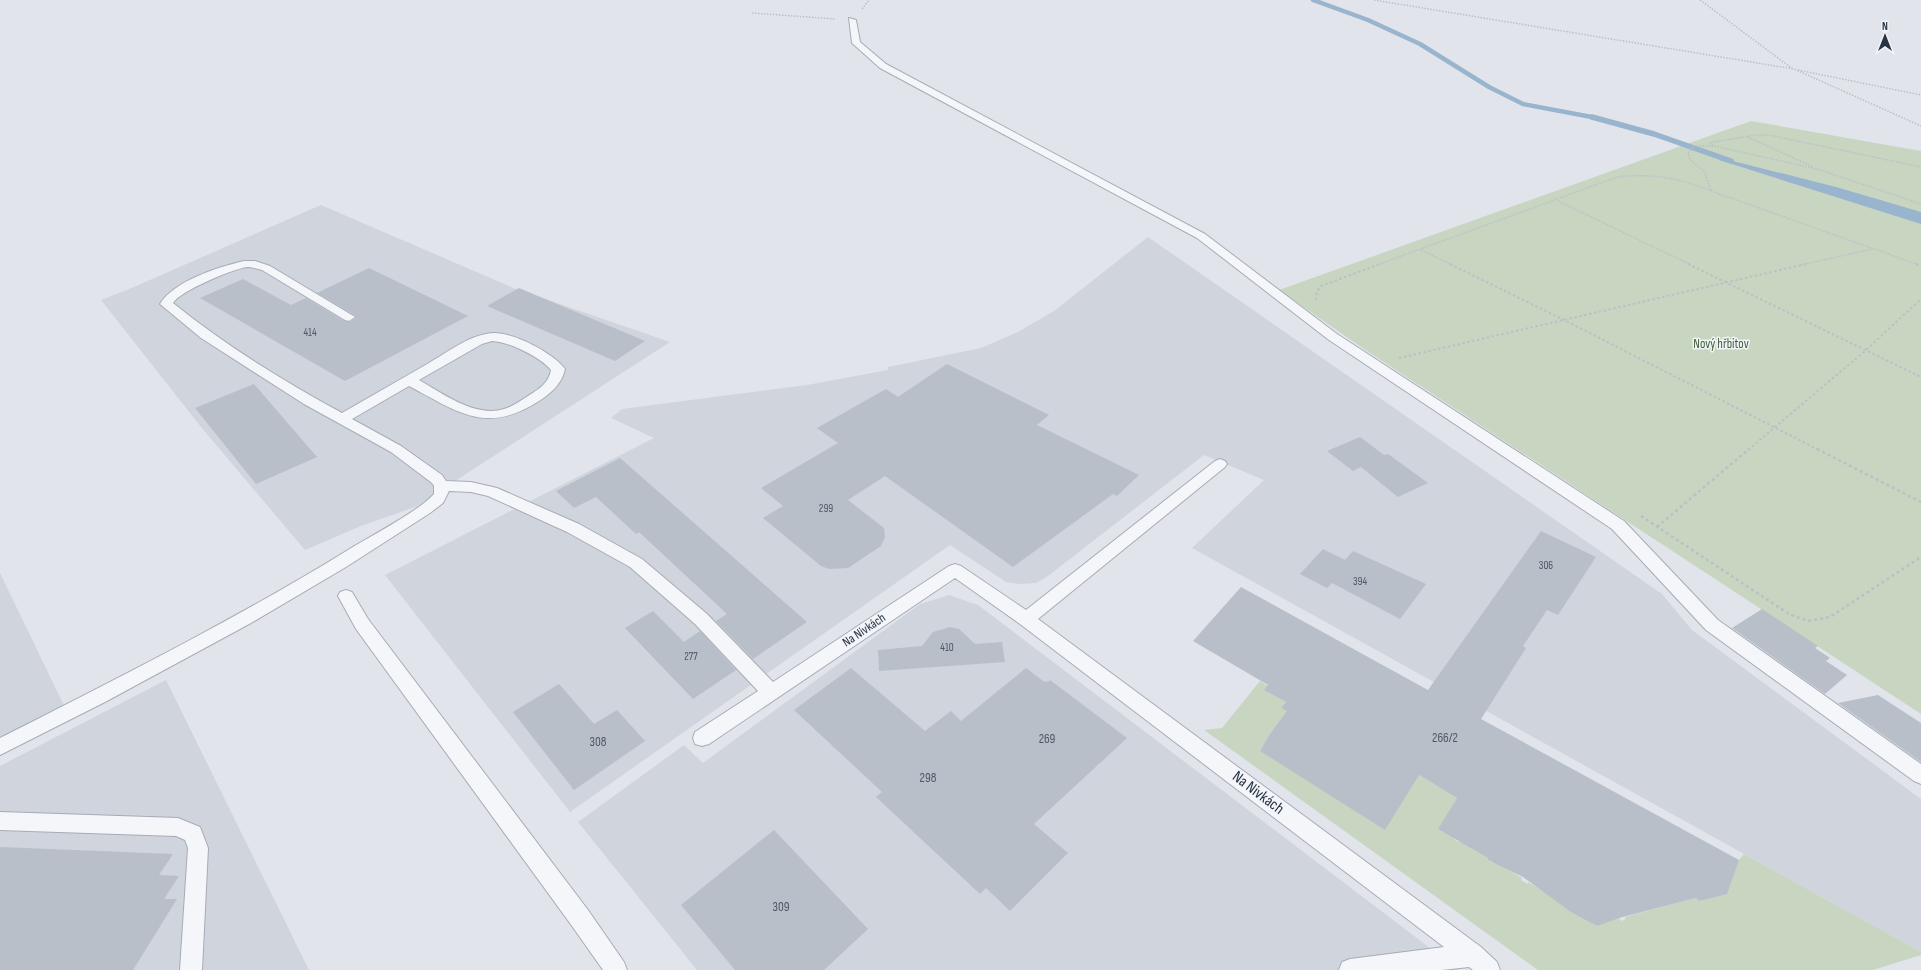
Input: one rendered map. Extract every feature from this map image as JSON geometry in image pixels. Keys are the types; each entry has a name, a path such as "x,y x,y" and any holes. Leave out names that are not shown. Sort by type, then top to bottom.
{"lane":[{"path":"852,20 856,43 883,66 1201,236 1333,337 1618,525 1712,625 1921,775"},
{"path":"0,748 107,692 335,566 435,501 442,494 442,486 437,479 396,449 309,401 205,335 166,304 167,300 180,290 244,264 255,264 266,268 349,317"},
{"path":"342,419 409,380 478,341 492,337 505,338 550,359 558,368 557,378 548,389 517,410 502,414 489,415 471,411 409,380"},
{"path":"1026,619 1220,464"},
{"path":"442,486 471,487 492,492 573,528 636,563 701,619 771,692"},
{"name":"Na Nivkách","path":"702,738 955,570 1026,619 1473,955 1489,970"},
{"path":"346,596 362,624 580,918 616,970"},
{"path":"0,821 178,827 193,834 198,848 191,970"},
{"path":"1350,970 1473,955"}],"path":[{"path":"1374,0 1794,69 1921,95"},
{"path":"1700,0 1794,69 1921,126"},
{"path":"752,12 852,20"},
{"path":"1714,146 1709,143 1755,135 1769,135 1921,167"},
{"path":"1748,137 1817,169"},
{"path":"1711,190 1704,171 1690,160 1688,152 1694,146 1714,146 1817,169 1921,204"},
{"path":"1317,302 1315,298 1317,291 1321,286 1618,177 1638,174 1670,177 1711,190 1921,266"},
{"path":"1558,200 1725,283 1921,377"},
{"path":"1399,358 1566,321 1872,249"},
{"path":"1421,250 1566,321 1921,502"},
{"path":"1657,527 1866,350 1921,299"},
{"path":"1392,354 1405,362"},
{"path":"1637,514 1789,614 1808,621 1830,617 1921,557"}],"shaded area":[{"path":"321,205 516,289 670,342 415,507 361,526 305,550 201,427 101,300"},
{"path":"1148,237 1662,594 1692,630 1921,799 1921,952 1192,548 1264,480 1204,455 1048,576 1036,583 1020,584 1006,582 950,545 570,812 385,575 654,438 611,418 622,409 807,385 888,370 888,367 981,348 1018,332 1054,311"},
{"path":"0,573 69,716 0,753"},
{"path":"949,595 978,605 1459,970 697,970 578,822 684,745 703,763 920,604"},
{"path":"166,680 309,970 0,970 0,766"}],"green space":[{"name":"Nový hřbitov","path":"1751,121 1921,151 1921,714 1364,349 1279,290"},
{"path":"1260,681 1268,686 1265,690 1286,702 1282,707 1295,701 1269,735 1260,751 1419,775 1457,798 1439,829 1444,833 1446,831 1455,838 1455,840 1461,841 1488,858 1488,860 1493,863 1494,861 1522,878 1521,880 1528,884 1528,882 1594,922 1593,924 1597,926 1600,925 1599,923 1619,918 1621,921 1626,919 1625,917 1696,898 1699,901 1704,899 1744,854 1921,952 1921,955 1873,970 1538,970 1204,730 1222,728"}],"water":[{"path":"1721,158 1836,187 1921,212 1921,224 1719,160"}],"building":[{"path":"369,268 468,316 345,381 200,298 243,279 291,305 306,298 344,321 350,322 356,318 356,316 317,293"},
{"path":"519,288 645,341 615,361 487,306"},
{"path":"947,364 1049,415 1037,425 1139,475 1117,496 1113,494 1013,567 885,476 848,500 884,528 885,537 881,546 848,568 829,569 821,566 763,518 783,506 761,488 838,443 817,428 886,389 898,397"},
{"path":"254,384 317,457 256,484 195,408"},
{"path":"1360,437 1384,455 1388,454 1428,483 1398,497 1361,467 1353,471 1327,451"},
{"path":"620,458 807,622 753,659 716,621 727,614 639,532 636,534 596,497 574,508 556,491"},
{"path":"1541,531 1596,557 1558,615 1547,610 1523,646 1526,648 1481,719 1739,860 1727,894 1699,901 1696,898 1619,918 1597,926 1571,912 1523,877 1488,860 1488,858 1438,829 1457,798 1419,775 1385,830 1260,751 1269,735 1287,711 1281,708 1286,702 1264,690 1268,685 1193,641 1241,587 1428,690"},
{"path":"1323,549 1345,560 1353,551 1426,584 1400,619 1332,583 1327,588 1300,574"},
{"path":"1762,609 1818,646 1815,648 1830,658 1826,661 1847,675 1825,694 1732,628"},
{"path":"653,611 684,642 700,631 736,670 693,699 625,628"},
{"path":"950,627 959,629 975,644 1002,642 1005,662 879,671 878,650 922,646 933,632"},
{"path":"851,668 925,731 951,711 961,721 1026,668 1043,681 1048,682 1050,680 1127,738 1034,824 1068,853 1010,911 986,888 980,894 876,797 882,792 794,710"},
{"path":"559,684 594,724 617,710 645,741 574,790 513,712"},
{"path":"1878,695 1921,723 1921,762 1838,703"},
{"path":"774,830 868,929 824,970 735,970 681,905"},
{"path":"0,847 173,854 159,875 179,876 164,899 177,899 133,970 0,970"}],"waterway":[{"path":"1313,0 1368,20 1420,44 1489,87 1523,104 1593,117"},
{"path":"1593,117 1597,118"},
{"path":"1593,117 1654,134 1731,161"}]}
